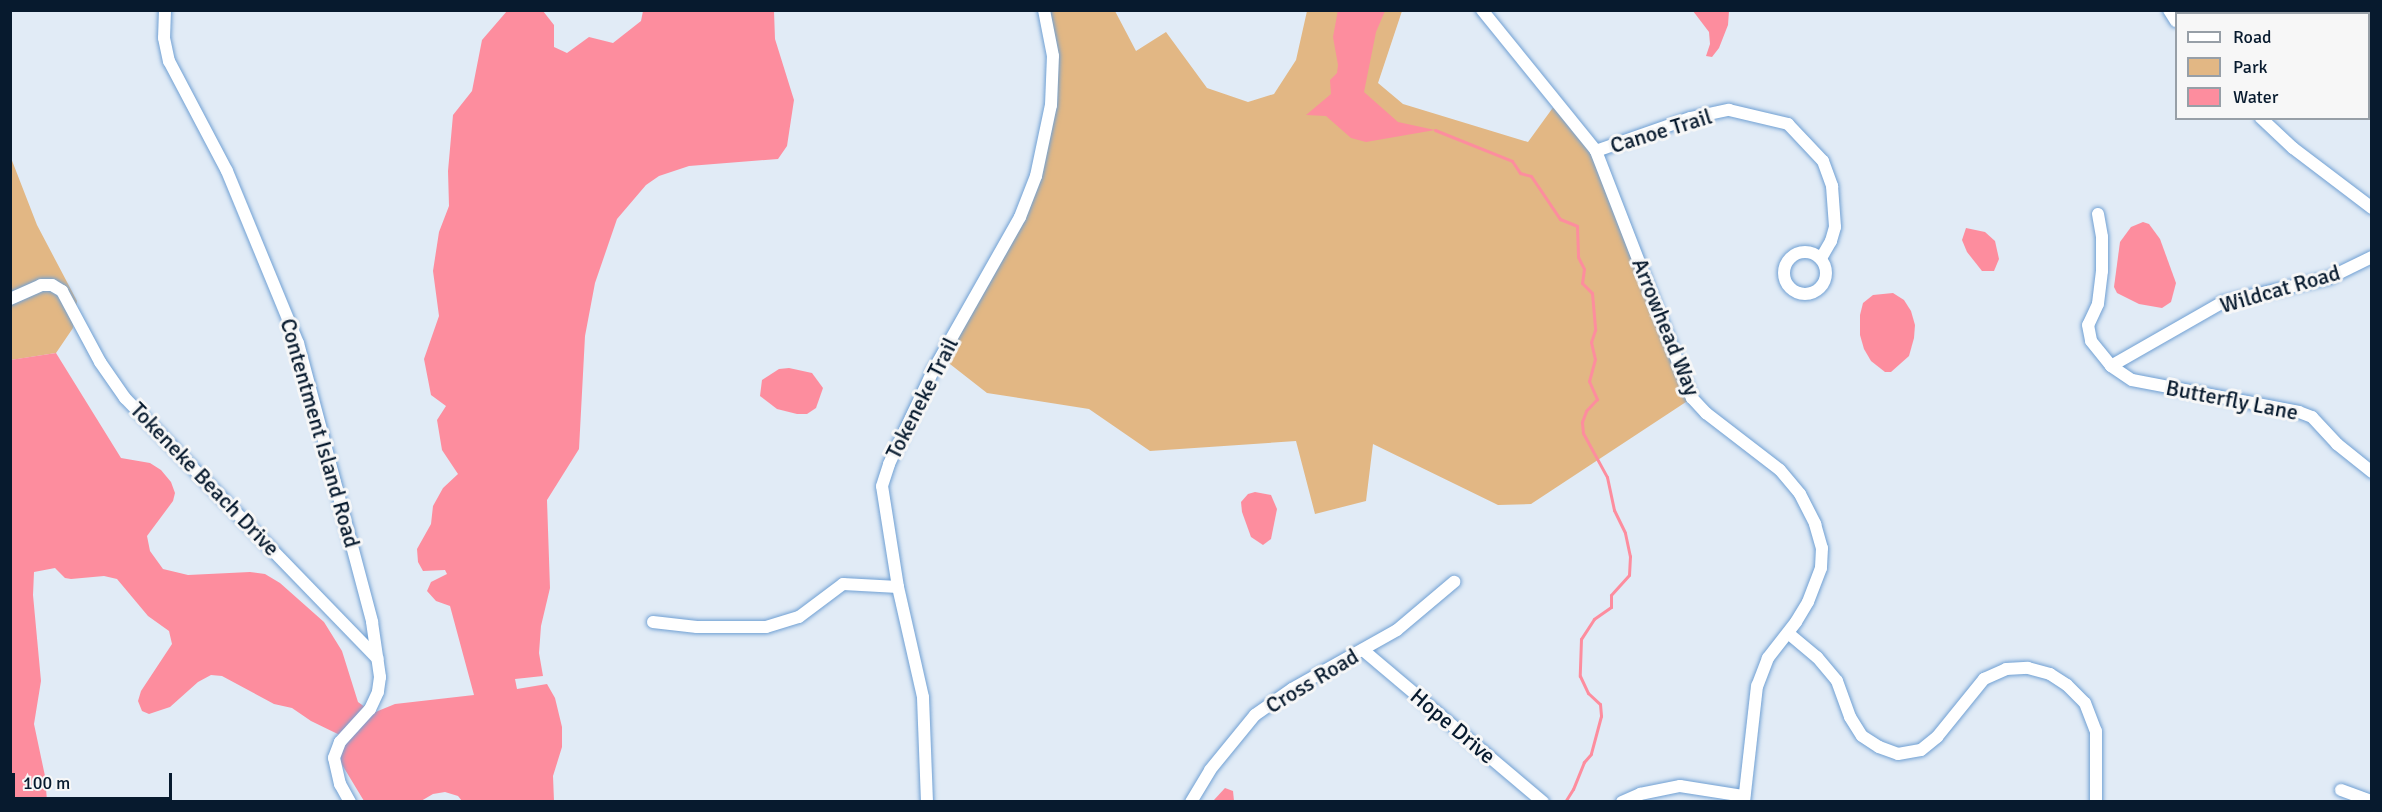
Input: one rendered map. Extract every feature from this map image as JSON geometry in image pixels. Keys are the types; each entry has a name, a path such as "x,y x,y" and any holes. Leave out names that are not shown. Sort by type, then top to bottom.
{"street":[{"name":"Contentment Island Road","path":"165,10 164,38 169,61 227,171 298,343 372,622 378,659 379,684 375,699 337,748 334,758 335,771 350,801"},
{"name":"Tokeneke Trail","path":"927,801 923,697 898,587 882,486 889,464 934,369 1020,217 1036,176 1051,105 1053,56 1044,10"},
{"name":"Arrowhead Way","path":"1482,10 1596,151 1692,398 1706,413 1780,470 1800,494 1815,524 1822,548 1821,568 1808,602 1768,658 1757,686 1750,764 1744,799"},
{"name":"Canoe Trail","path":"1596,151 1690,118 1729,110 1788,124 1822,161 1832,186 1835,227 1831,241 1821,258"},
{"path":"2263,120 2293,148 2372,208"},
{"path":"2098,214 2102,237 2102,271 2098,304 2088,325 2091,341 2110,366"},
{"name":"Wildcat Road","path":"2110,366 2223,302 2329,278 2372,258"},
{"name":"Tokeneke Beach Drive","path":"10,299 41,285 52,285 65,295 100,362 125,398 378,659"},
{"name":"Butterfly Lane","path":"2110,366 2132,380 2298,412 2312,417 2337,444 2372,472"},
{"name":"Cross Road","path":"1191,801 1210,770 1255,715 1292,689 1364,650 1422,611 1454,582"},
{"path":"653,622 697,627 766,627 799,617 843,584 898,587"},
{"path":"1788,633 1817,657 1838,681 1851,717 1862,736 1879,747 1898,754 1921,750 1937,737 1984,679 2006,669 2028,668 2050,674 2067,685 2085,703 2096,731 2096,801"},
{"name":"Hope Drive","path":"1364,650 1543,801"},
{"path":"1622,801 1640,794 1680,786 1744,799"},
{"path":"2342,790 2372,801"}],"green space":[{"path":"1044,11 1115,11 1136,51 1166,32 1207,88 1248,102 1274,94 1296,60 1307,11 1402,11 1378,83 1403,104 1528,142 1557,102 1596,151 1692,398 1531,504 1498,505 1373,444 1366,501 1315,514 1296,441 1150,451 1089,409 987,393 941,357 1020,217 1051,105"},
{"path":"11,158 37,225 77,301 73,328 56,353 11,360"}],"water":[{"path":"1338,10 1385,11 1376,32 1364,92 1398,122 1435,130 1366,142 1351,138 1326,116 1306,115 1331,94 1330,80 1337,73 1338,65 1333,37"},
{"path":"507,11 543,11 554,25 554,47 567,53 589,37 613,43 641,21 643,11 774,11 775,39 794,100 787,146 778,159 689,166 659,176 646,185 617,219 595,283 585,336 579,449 547,500 550,588 541,626 539,653 543,676 515,679 517,689 547,684 555,698 562,727 562,747 553,776 554,801 462,801 458,796 445,792 433,794 421,801 364,801 341,763 341,753 348,739 311,721 292,708 274,704 222,676 211,675 198,682 170,707 149,714 142,711 138,701 141,691 172,644 169,631 148,616 117,579 104,576 65,578 55,568 34,572 33,595 41,681 34,724 45,776 47,801 11,801 10,360 56,353 121,458 150,463 161,470 171,482 175,493 173,501 147,536 150,551 163,569 188,575 250,572 265,574 280,583 324,622 342,651 358,702 373,713 395,704 474,695 450,606 436,601 427,591 431,582 447,574 445,570 423,571 418,562 417,549 431,524 433,506 443,488 458,474 442,450 437,420 446,406 431,395 424,359 439,316 433,271 439,232 449,206 448,171 453,115 472,91 482,40"},
{"path":"1693,11 1729,11 1728,25 1719,48 1712,57 1706,56 1710,44 1709,32"},
{"path":"2143,222 2149,224 2160,239 2176,283 2171,302 2162,308 2139,304 2117,293 2114,287 2120,242 2131,227"},
{"path":"1966,228 1985,232 1995,241 1999,259 1994,271 1982,271 1967,252 1962,240"},
{"path":"1893,293 1904,300 1911,311 1915,325 1914,338 1909,356 1891,372 1885,372 1871,361 1864,349 1860,335 1860,315 1863,303 1873,295"},
{"path":"789,368 812,373 823,388 816,408 807,414 777,409 760,396 762,380 779,369"},
{"path":"1255,492 1271,495 1277,509 1271,539 1263,545 1251,537 1242,512 1241,502 1248,494"},
{"path":"1225,788 1233,791 1234,801 1213,801"}],"waterway":[{"path":"1435,130 1512,161 1520,173 1531,176 1560,219 1577,226 1578,257 1584,269 1582,283 1592,293 1595,330 1591,342 1595,359 1589,381 1597,399 1586,411 1582,422 1583,433 1607,477 1614,510 1625,533 1630,556 1629,575 1611,595 1611,607 1594,619 1581,639 1580,676 1588,693 1600,704 1601,716 1591,754 1584,762 1565,802"}]}
